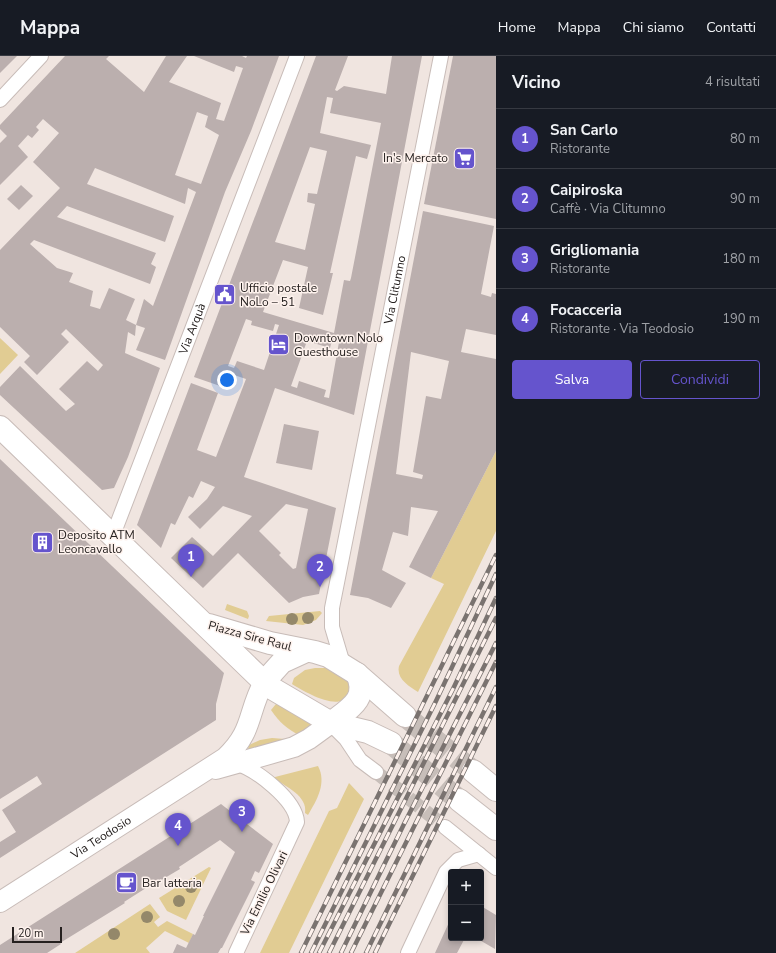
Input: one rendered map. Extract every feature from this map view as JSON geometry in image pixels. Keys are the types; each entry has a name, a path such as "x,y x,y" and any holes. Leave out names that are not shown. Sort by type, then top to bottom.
{"main road":[{"path":"0,427 204,623"},
{"name":"Piazza Sire Raul","path":"204,623 258,640 326,655 350,669 405,716"},
{"name":"Piazza Sire Raul","path":"204,623 264,682 278,693 331,724 368,732 390,743"},
{"name":"Piazza Sire Raul","path":"264,682 282,662 306,651"},
{"path":"331,724 360,696 362,686 350,669"},
{"path":"473,771 496,790"},
{"path":"459,800 496,828"}],"street":[{"path":"0,100 41,56"},
{"name":"Via Arquà","path":"114,535 297,56"},
{"name":"Via Clitumno","path":"350,669 332,627 334,593 441,56"},
{"name":"Piazza Sire Raul","path":"203,773 225,758 240,742 249,725 259,690 264,682"},
{"path":"203,773 294,747 331,724 346,739 360,760 376,772"},
{"name":"Via Emilio Olivari","path":"235,763 250,769 289,802 297,818 293,833 236,953"},
{"name":"Via Teodosio","path":"0,902 203,773"},
{"path":"445,827 496,868"},
{"path":"408,953 446,872 458,860 478,854"}],"shaded area":[{"path":"0,338 18,355 0,374"},
{"path":"496,451 496,531 418,692 407,685 401,678 399,675 399,666 444,584 431,578"},
{"path":"227,604 247,611 249,616 248,619 225,610"},
{"path":"320,611 322,613 316,620 303,625 266,621 269,616"},
{"path":"327,668 348,680 351,691 343,700 338,702 324,700 292,684 294,678 305,670"},
{"path":"276,704 280,704 312,725 301,736 296,734 284,725 271,710"},
{"path":"272,738 285,739 249,750 248,749 249,745 260,740"},
{"path":"318,766 322,779 320,791 308,815 305,813 305,807 300,797 274,778"},
{"path":"349,783 364,799 289,953 260,953 329,811 337,808"},
{"path":"209,867 211,868 186,920 167,911 159,898"},
{"path":"150,904 160,917 154,922 158,927 167,921 193,934 189,943 165,931 146,948 150,953 75,953"}],"building":[{"path":"0,56 17,56 0,73"},
{"path":"65,56 109,56 106,59 144,92 166,56 187,56 169,82 221,103 216,119 224,121 243,68 236,66 234,72 194,56 242,56 246,58 247,56 279,56 251,131 225,192 165,360 136,350 145,328 136,325 135,336 128,332 125,353 160,368 128,457 114,488 102,490 0,395 0,387 20,366 66,411 75,404 59,389 87,361 98,371 103,365 66,329 61,334 69,342 37,375 24,362 30,356 0,327 0,250 60,188 33,162 59,133 43,119 36,127 39,130 32,138 28,135 18,146 28,157 0,185 0,143 7,136 0,129 0,125","holes":["197,112 208,116 205,127 219,135 201,184 175,175","95,168 185,204 188,188 196,192 153,306 144,299 136,325 126,320 135,299 109,288 100,309 90,306 93,291 69,282 73,273 57,268 30,244 34,240 150,284 156,267 151,264 156,253 57,217 67,206 165,242 174,216 87,184"]},
{"path":"316,56 348,56 335,90 337,91 344,86 386,94 392,56 422,56 354,415 275,388 244,477 336,508 319,594 303,597 289,603 238,553 203,588 171,558 192,537 213,556 252,516 223,506 200,529 188,517 207,499 215,487 201,481 193,498 189,496 175,525 171,523 161,548 137,525 191,383 218,393 197,450 216,457 246,379 228,373 223,387 194,377","holes":["327,97 333,98 330,113 381,123 351,278 350,281 344,280 334,333 263,312 283,260 308,267 299,308 323,315 333,273 330,273 356,156 367,159 371,145 320,133","310,147 327,151 317,194 308,193 307,202 315,204 305,250 275,242","246,319 252,321 251,325 273,331 275,324 279,325 264,370 237,361 234,368 228,366","332,340 339,342 329,398 324,397 326,390 299,381 297,388 291,386 307,341 330,348","286,504 308,509 296,568 293,569 279,555 281,553 259,531"]},
{"name":"In's Mercato","path":"453,56 496,56 496,219 424,204"},
{"path":"21,185 33,196 19,210 7,199"},
{"path":"423,211 494,226 481,294 491,297 492,293 496,294 496,335 466,329 461,352 496,359 496,451 431,578 409,567 438,511 411,507 408,536 393,532 382,570 406,583 391,608 368,598 350,595","holes":["411,352 449,361 441,399 426,396 413,472 423,475 422,479 396,474"]},
{"path":"284,424 319,431 312,470 276,463"},
{"name":"Deposito ATM Leoncavallo","path":"0,459 224,673 216,704 216,720 0,858 0,842 16,832 2,810 42,784 37,776 0,799"},
{"path":"221,804 273,844 259,873 255,871 251,880 255,882 222,948 218,953 173,953 177,944 186,948 193,934 195,935 235,852 220,840 179,867 180,869 158,882 157,881 124,902 125,903 60,943 61,944 47,953 0,953 0,945"},
{"path":"484,908 496,915 495,949 481,941 484,941"},
{"path":"448,925 448,941 463,941 457,953 435,953"}],"tunnel":[{"path":"405,716 473,771"},
{"path":"391,743 459,800"},
{"path":"376,772 445,827"}],"railway":[{"path":"301,953 496,555"},
{"path":"311,953 436,701 496,574"},
{"path":"319,953 453,689 496,598"},
{"path":"329,953 496,618"},
{"path":"341,953 404,824 496,643"},
{"path":"351,953 496,662"},
{"path":"366,953 496,687"},
{"path":"375,953 496,706"}],"place":[{"name":"In's Mercato","path":"464,158"},
{"name":"Ufficio postale NoLo – 51","path":"225,295"},
{"name":"Downtown Nolo Guesthouse","path":"278,345"},
{"name":"Deposito ATM Leoncavallo","path":"43,542"},
{"name":"San Carlo","path":"191,577"},
{"name":"Caipiroska","path":"320,587"},
{"name":"Grigliomania","path":"242,832"},
{"name":"Focacceria","path":"178,846"},
{"name":"Bar latteria","path":"126,883"}]}
